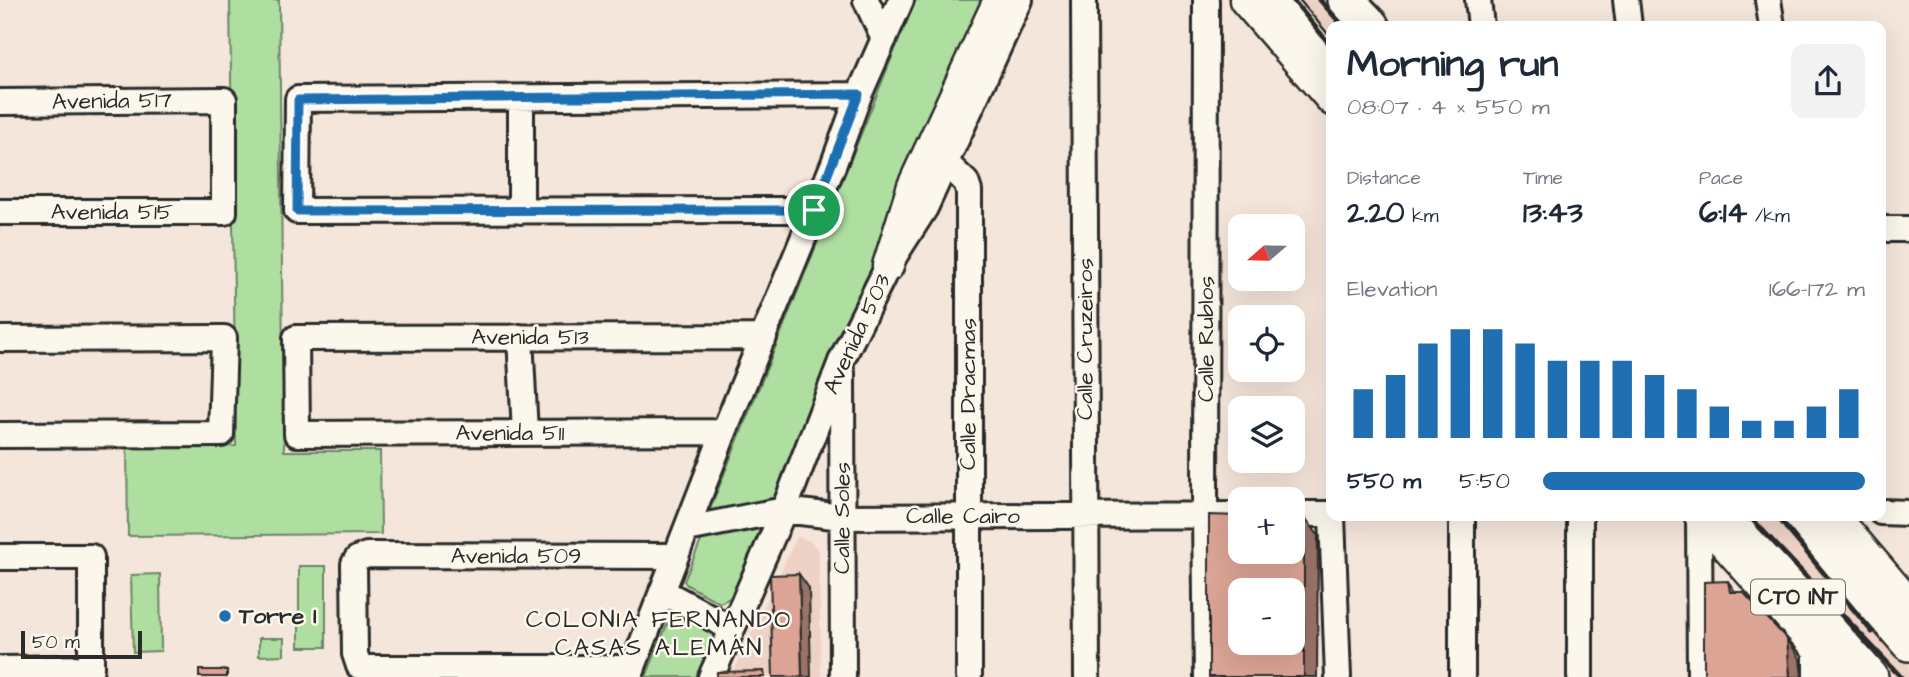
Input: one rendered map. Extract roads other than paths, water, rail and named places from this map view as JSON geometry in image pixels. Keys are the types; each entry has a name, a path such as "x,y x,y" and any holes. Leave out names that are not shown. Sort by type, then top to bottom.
{"highway":[{"path":"1275,0 1326,61"},
{"name":"CTO INT","path":"1730,521 1870,677"},
{"name":"CTO INT","path":"1803,521 1909,643"}],"main road":[{"path":"888,266 914,186 999,0"},
{"path":"1245,0 1326,93"},
{"name":"CTO INT","path":"1703,521 1816,662 1843,677"},
{"name":"CTO INT","path":"1838,521 1909,604"}],"street":[{"path":"866,0 884,39"},
{"path":"631,673 859,94 901,0"},
{"name":"Avenida 503","path":"712,676 784,509 842,359 888,266 925,208 1020,0"},
{"name":"Calle Cruzeiros","path":"1084,0 1087,677"},
{"name":"Calle Rublos","path":"1206,0 1207,677"},
{"path":"1478,0 1480,21"},
{"path":"1626,0 1628,21"},
{"path":"1768,0 1771,21"},
{"path":"814,210 297,211 298,100 859,94"},
{"path":"521,98 521,211"},
{"name":"Avenida 517","path":"0,102 224,100 224,212"},
{"name":"Calle Dracmas","path":"946,163 968,185 969,191 969,677"},
{"name":"Avenida 515","path":"0,212 224,212"},
{"path":"1886,229 1909,229"},
{"path":"520,337 525,433"},
{"name":"Avenida 513","path":"297,434 296,338 764,337"},
{"path":"0,339 224,338 221,434 0,435"},
{"name":"Calle Soles","path":"842,359 842,677"},
{"name":"Avenida 511","path":"297,434 724,432"},
{"name":"Calle Cairo","path":"687,529 784,509 842,517 1228,515"},
{"path":"1886,512 1909,513"},
{"path":"1305,514 1326,515"},
{"path":"1332,521 1338,677"},
{"path":"1462,521 1462,677"},
{"path":"1580,521 1580,677"},
{"path":"1699,521 1700,677"},
{"name":"Avenida 509","path":"631,673 359,666 355,654 353,570 357,559 367,555 676,556"},
{"path":"0,557 91,557 91,668 0,669"},
{"path":"662,591 732,629"}],"railway":[{"path":"1293,0 1326,40"},
{"path":"1320,0 1339,21"},
{"path":"1754,521 1901,677"},
{"path":"1781,521 1872,632"}],"place":[{"name":"Torre I","path":"225,616"}],"district":[{"name":"COLONIA FERNANDO CASAS ALEMÁN","path":"659,634"}]}
